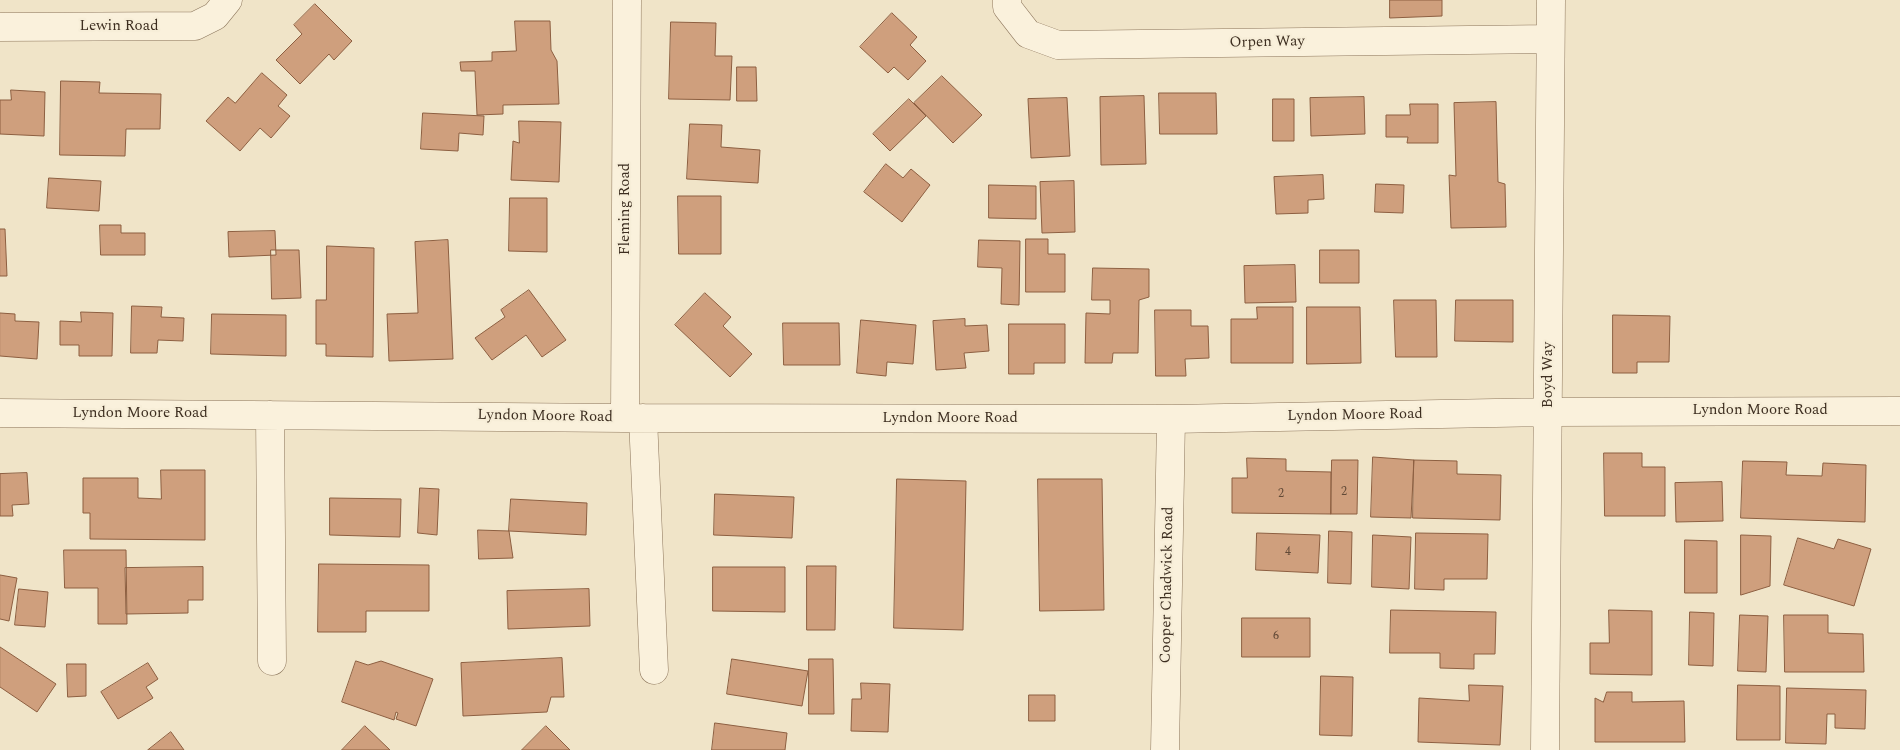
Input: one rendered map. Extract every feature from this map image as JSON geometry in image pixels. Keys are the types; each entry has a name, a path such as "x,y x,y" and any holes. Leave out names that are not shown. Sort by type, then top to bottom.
{"street":[{"name":"Lewin Road","path":"0,28 195,26 215,16 228,0"},
{"name":"Fleming Road","path":"627,0 634,418 654,670"},
{"name":"Orpen Way","path":"1007,0 1007,7 1028,34 1058,46 1550,39"},
{"name":"Boyd Way","path":"1545,750 1551,0"},
{"name":"Lyndon Moore Road","path":"0,413 634,418 1171,419 1549,412 1900,411"},
{"path":"270,415 272,661"},
{"name":"Cooper Chadwick Road","path":"1165,750 1171,419"}],"building":[{"path":"1390,0 1442,0 1442,16 1390,18"},
{"path":"315,4 352,41 334,60 329,54 300,84 276,60 302,34 294,25"},
{"path":"892,13 917,37 910,45 926,61 908,80 894,67 888,73 860,47"},
{"path":"515,21 550,21 551,50 557,61 559,104 503,105 503,114 477,115 475,71 461,71 460,62 492,61 492,52 516,51"},
{"path":"671,22 716,23 715,56 732,56 730,100 669,99"},
{"path":"737,67 756,67 757,101 737,101"},
{"path":"262,73 287,95 278,106 290,116 271,138 260,128 240,151 206,121 228,97 235,103"},
{"path":"942,76 982,115 953,143 914,103"},
{"path":"61,81 100,82 99,93 161,94 160,129 126,129 125,156 60,155"},
{"path":"11,90 45,92 44,136 0,134 0,100 11,100"},
{"path":"1159,93 1216,93 1217,134 1160,134"},
{"path":"1144,96 1146,164 1101,165 1100,97"},
{"path":"1364,97 1365,134 1311,136 1310,98"},
{"path":"1067,98 1070,156 1031,158 1028,99"},
{"path":"909,99 926,116 890,151 873,134"},
{"path":"1273,99 1294,99 1294,141 1273,141"},
{"path":"1496,102 1498,182 1505,184 1506,227 1451,228 1449,175 1456,176 1454,103"},
{"path":"1410,104 1438,104 1438,143 1407,143 1408,137 1386,137 1386,115 1410,115"},
{"path":"423,113 484,116 483,135 459,133 458,151 421,149"},
{"path":"519,121 561,122 559,182 511,180 513,141 519,143"},
{"path":"690,124 722,125 721,147 760,150 758,183 687,179"},
{"path":"886,164 903,178 911,169 930,185 902,222 864,192"},
{"path":"1323,175 1324,199 1308,200 1308,213 1276,214 1274,177"},
{"path":"49,178 101,181 99,211 47,208"},
{"path":"1074,181 1075,232 1042,233 1040,182"},
{"path":"1376,184 1404,185 1403,213 1375,212"},
{"path":"989,185 1036,186 1036,219 989,218"},
{"path":"678,196 721,196 721,254 679,254"},
{"path":"510,198 547,198 547,252 509,251"},
{"path":"100,225 121,225 121,233 145,233 145,255 101,255"},
{"path":"0,229 5,229 7,276 0,276"},
{"path":"275,231 276,255 229,257 228,232"},
{"path":"1026,239 1048,239 1048,254 1065,254 1065,292 1026,292"},
{"path":"448,240 453,359 389,361 387,314 418,313 415,242"},
{"path":"979,240 1020,241 1019,305 1001,304 1002,268 978,267"},
{"path":"327,246 374,248 373,357 326,356 326,344 316,344 316,300 326,300"},
{"path":"271,250 299,250 301,298 272,299"},
{"path":"1320,250 1359,250 1359,283 1320,283"},
{"path":"1295,265 1296,302 1245,303 1244,266"},
{"path":"1093,268 1149,269 1149,297 1139,300 1138,353 1113,353 1112,363 1085,363 1086,313 1110,314 1110,300 1092,300"},
{"path":"529,290 566,340 542,357 526,335 492,360 475,338 505,317 501,310"},
{"path":"705,293 731,317 723,326 752,354 730,377 675,325"},
{"path":"1394,300 1436,300 1437,357 1396,357"},
{"path":"1456,300 1513,300 1513,342 1455,341"},
{"path":"132,306 162,307 161,317 184,318 183,341 158,340 157,353 131,353"},
{"path":"1257,307 1293,307 1293,363 1231,363 1231,319 1257,319"},
{"path":"1307,307 1360,307 1361,363 1307,364"},
{"path":"1155,310 1191,310 1191,326 1208,326 1209,358 1185,359 1186,376 1156,376"},
{"path":"81,312 113,313 112,356 79,356 79,345 60,345 60,321 81,322"},
{"path":"0,313 15,314 15,321 39,322 37,359 0,356"},
{"path":"212,314 286,315 286,356 211,354"},
{"path":"1613,315 1670,316 1669,362 1637,362 1637,373 1613,373"},
{"path":"965,319 965,326 987,325 989,351 964,353 966,368 936,370 933,321"},
{"path":"861,320 916,325 913,364 887,362 886,376 857,373"},
{"path":"783,323 839,323 840,365 784,365"},
{"path":"1009,324 1065,324 1065,363 1034,363 1034,374 1009,374"},
{"path":"1604,453 1642,453 1642,467 1665,467 1665,516 1605,516"},
{"path":"1373,457 1414,460 1411,518 1371,517"},
{"path":"1247,458 1286,459 1286,471 1331,472 1331,514 1232,513 1232,478 1247,478"},
{"path":"1332,460 1358,460 1357,514 1331,514"},
{"path":"1414,460 1457,461 1457,474 1501,475 1500,520 1413,518"},
{"path":"1743,461 1787,462 1786,475 1822,476 1823,463 1866,465 1865,522 1741,518"},
{"path":"161,470 205,470 205,540 90,539 90,513 83,513 83,478 138,478 138,498 161,499"},
{"path":"27,473 29,504 12,505 13,516 0,516 0,474"},
{"path":"897,479 966,481 963,630 894,628"},
{"path":"1038,479 1102,479 1104,610 1040,611"},
{"path":"1722,482 1723,521 1676,522 1675,483"},
{"path":"420,488 439,489 437,535 418,533"},
{"path":"715,494 794,497 792,538 714,535"},
{"path":"330,498 401,499 400,537 330,535"},
{"path":"511,499 587,503 586,535 509,531"},
{"path":"478,530 509,531 513,558 479,559"},
{"path":"1329,531 1352,532 1351,584 1328,583"},
{"path":"1257,533 1320,535 1318,573 1256,570"},
{"path":"1416,533 1488,534 1487,579 1444,579 1444,590 1415,589"},
{"path":"1373,535 1411,537 1409,589 1372,587"},
{"path":"1741,535 1771,536 1770,586 1741,595"},
{"path":"1798,538 1834,549 1838,539 1871,549 1854,606 1784,585"},
{"path":"1685,540 1717,541 1717,593 1685,593"},
{"path":"64,550 126,550 127,624 98,624 98,588 65,588"},
{"path":"319,564 429,565 429,611 366,611 366,632 318,632"},
{"path":"807,566 836,566 835,630 807,630"},
{"path":"203,567 203,600 188,600 188,613 126,614 125,568"},
{"path":"713,567 785,567 785,612 713,611"},
{"path":"0,575 17,578 9,621 0,619"},
{"path":"19,589 48,592 45,627 15,625"},
{"path":"589,589 590,626 508,629 507,591"},
{"path":"1391,610 1496,612 1495,654 1474,654 1474,669 1440,668 1440,653 1390,653"},
{"path":"1609,610 1652,611 1652,675 1590,674 1590,643 1609,643"},
{"path":"1690,612 1714,613 1713,666 1689,665"},
{"path":"1740,615 1768,616 1766,672 1738,671"},
{"path":"1784,615 1828,615 1828,633 1863,634 1864,672 1785,672"},
{"path":"1242,618 1310,618 1310,657 1242,657"},
{"path":"0,647 56,684 37,712 0,687"},
{"path":"562,658 564,697 551,697 547,712 463,716 461,663"},
{"path":"732,659 808,671 802,706 727,694"},
{"path":"809,659 833,659 834,714 809,714"},
{"path":"356,661 368,665 381,661 433,679 416,726 396,719 398,713 396,712 394,720 342,702"},
{"path":"148,663 158,679 146,687 153,698 118,719 101,692"},
{"path":"67,664 86,664 86,696 68,697"},
{"path":"1321,676 1353,677 1352,736 1320,735"},
{"path":"861,683 890,684 888,732 851,731 852,699 861,699"},
{"path":"1469,685 1503,686 1500,745 1418,742 1419,698 1469,701"},
{"path":"1738,685 1780,686 1780,740 1737,740"},
{"path":"1787,688 1866,690 1865,729 1835,728 1835,714 1827,714 1826,744 1786,743"},
{"path":"1607,692 1632,692 1632,702 1684,701 1685,742 1595,742 1595,698 1603,702"},
{"path":"1029,695 1055,695 1055,721 1029,721"},
{"path":"715,723 787,733 785,750 712,750"},
{"path":"365,726 390,750 342,750"},
{"path":"546,726 570,750 522,750"},
{"path":"171,732 184,750 148,750"}]}
